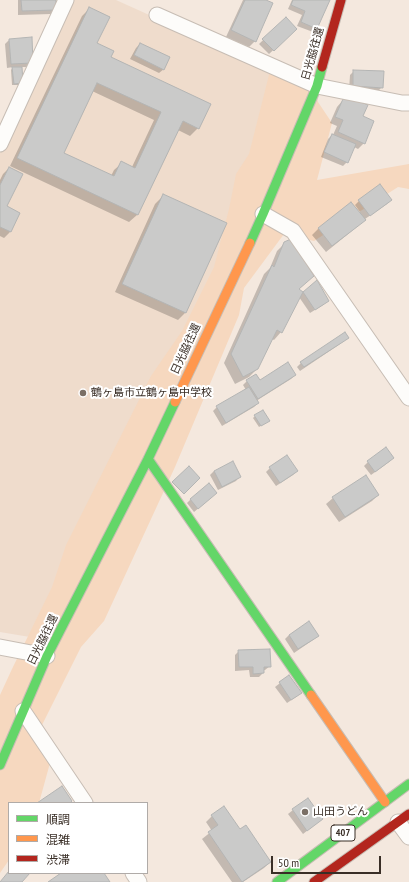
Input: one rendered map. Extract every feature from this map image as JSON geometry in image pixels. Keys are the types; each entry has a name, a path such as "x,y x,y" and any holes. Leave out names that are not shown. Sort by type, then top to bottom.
{"main road":[{"name":"日光脇往還","path":"0,765 47,656 148,459 263,214 317,86 341,0"},
{"path":"148,459 385,802"},
{"name":"407","path":"277,882 409,784"},
{"name":"407","path":"314,882 404,818"}],"street":[{"path":"0,144 66,0"},
{"path":"157,15 317,86 402,103 409,103"},
{"path":"263,214 293,231 409,398"},
{"path":"0,647 47,656"},
{"path":"23,711 84,802"},
{"path":"404,818 409,837"}],"shaded area":[{"name":"鶴ヶ島市立鶴ヶ島中学校","path":"72,0 116,0 311,88 48,640 0,632 0,153"},
{"path":"271,67 314,81 318,102 332,123 317,180 409,164 409,189 398,187 314,241 284,234 244,288 239,315 175,467 104,621 81,647 41,727 50,763 39,802 8,802 8,861 0,873 0,695 52,587 66,545 151,376 182,331 214,267 229,209 236,174 249,154"}],"building":[{"path":"21,0 56,0 56,10 22,11"},
{"path":"245,0 266,0 273,3 256,42 231,30"},
{"path":"293,0 330,0 317,29 301,22 305,11 291,5"},
{"path":"89,7 110,17 97,43 114,51 111,57 211,104 199,129 183,121 138,215 17,158","holes":["97,83 161,112 135,168 121,161 114,176 64,153"]},
{"path":"286,17 297,29 274,51 262,39"},
{"path":"32,37 33,63 11,64 9,39"},
{"path":"140,43 170,57 164,70 134,55"},
{"path":"12,67 22,67 23,83 14,84"},
{"path":"353,70 384,71 383,88 353,86"},
{"path":"343,99 354,99 368,105 363,116 374,121 365,144 338,132 343,120 335,117"},
{"path":"332,134 356,144 348,163 324,152"},
{"path":"9,167 23,174 7,206 20,213 11,232 0,227 0,185"},
{"path":"380,184 392,200 370,216 358,200"},
{"path":"163,194 227,223 186,313 122,284"},
{"path":"351,202 366,220 332,246 318,228"},
{"path":"291,239 314,276 299,289 303,292 282,333 277,330 258,369 243,377 231,354 272,265 274,267 284,242"},
{"path":"317,280 329,301 315,310 303,292"},
{"path":"345,332 349,338 304,367 300,362"},
{"path":"288,362 296,375 258,399 246,380 256,374 260,380"},
{"path":"249,387 259,403 226,423 216,406"},
{"path":"263,410 270,421 261,426 254,415"},
{"path":"386,447 394,458 375,472 367,461"},
{"path":"287,455 298,471 280,483 269,467"},
{"path":"233,461 241,477 222,487 214,471"},
{"path":"189,466 200,478 184,494 172,482"},
{"path":"366,475 379,495 345,517 332,497"},
{"path":"209,483 217,493 198,509 190,499"},
{"path":"309,621 319,636 298,649 289,635"},
{"path":"270,649 271,667 264,667 264,673 253,674 253,667 239,667 238,650"},
{"path":"289,675 302,693 291,700 279,682"},
{"path":"62,786 72,801 71,802 38,802"},
{"path":"308,798 323,819 307,831 292,809"},
{"path":"224,806 240,829 246,825 271,862 242,882 208,832 218,825 211,815"},
{"path":"8,872 8,874 29,874 22,882 0,882"},
{"path":"60,874 105,874 110,882 48,882"}],"traffic: fast":[{"path":"250,243 317,86 322,67"},
{"path":"0,765 47,656 148,459 175,402"},
{"path":"148,459 311,695"},
{"path":"277,882 409,784"}],"traffic: slow":[{"path":"175,402 250,243"},
{"path":"311,695 385,802"}],"traffic: jam":[{"path":"322,67 341,0"},
{"path":"314,882 409,814"}],"place":[{"name":"鶴ヶ島市立鶴ヶ島中学校","path":"83,393"},
{"name":"山田うどん","path":"305,812"}]}
